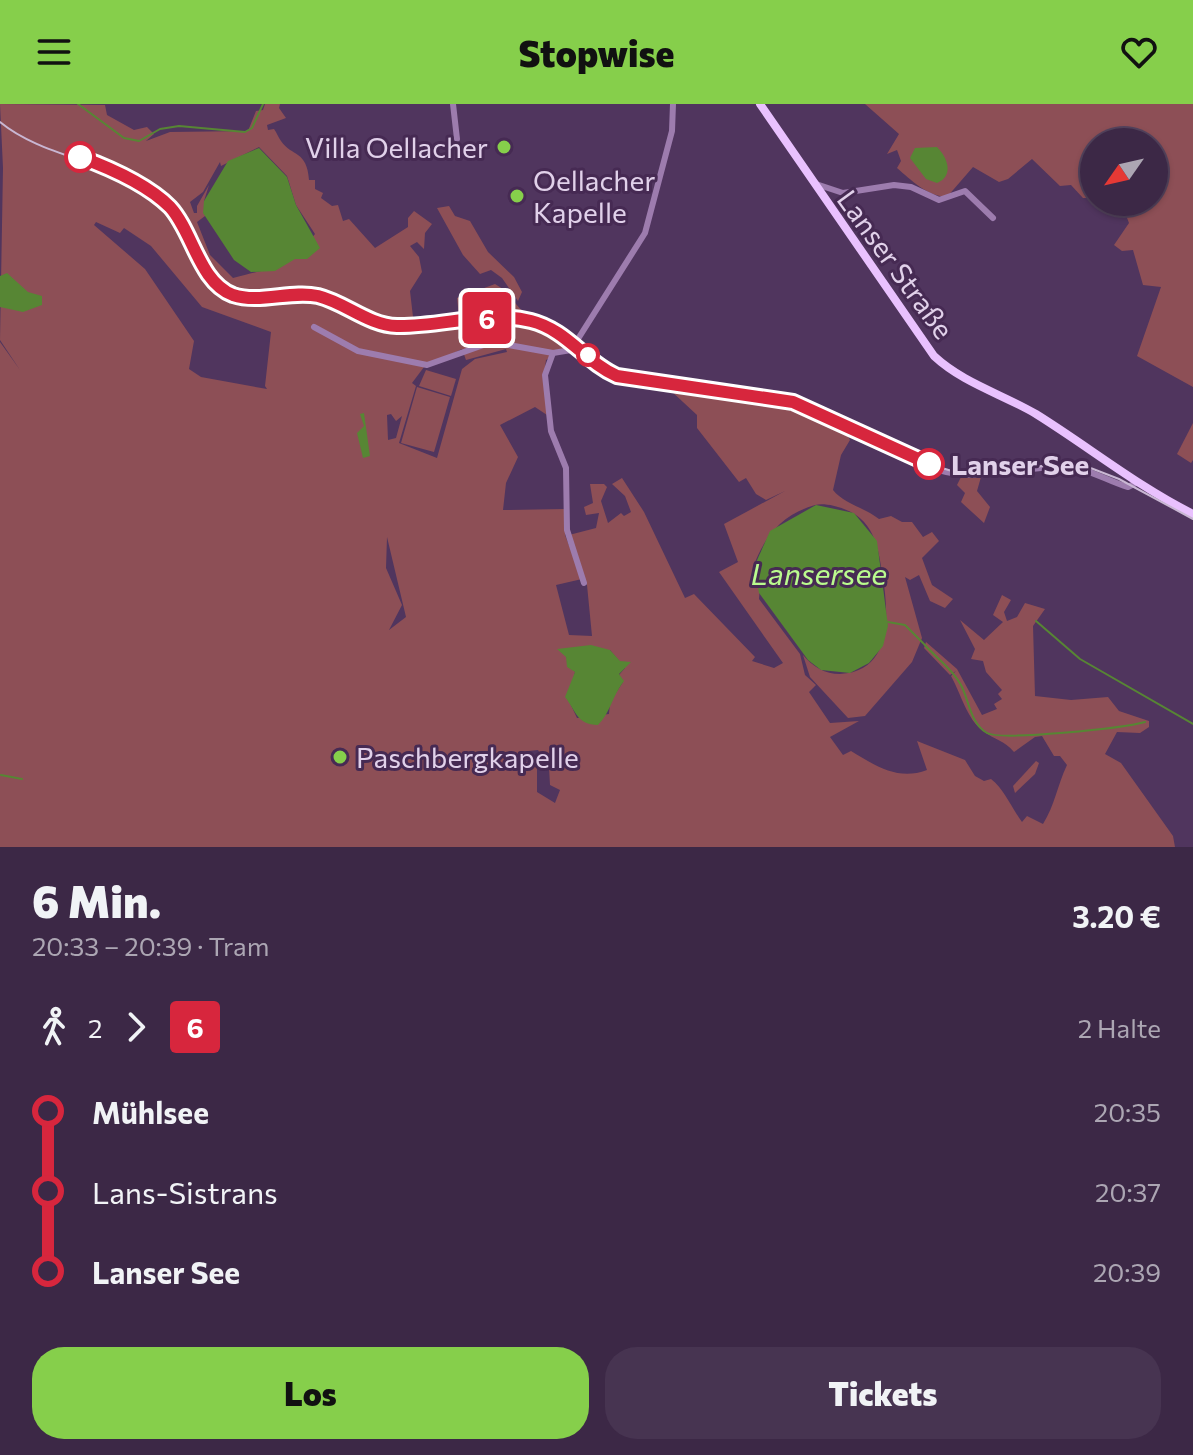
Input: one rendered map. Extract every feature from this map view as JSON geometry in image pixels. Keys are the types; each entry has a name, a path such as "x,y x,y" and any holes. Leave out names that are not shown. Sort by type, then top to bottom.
{"main road":[{"name":"Lanser Straße","path":"760,104 920,339 940,361 962,377 1038,416 1132,485 1193,514"}],"street":[{"path":"453,104 457,139"},
{"path":"314,327 360,352 427,365 492,342 553,353 567,352 577,344 645,233 672,131 673,104"},
{"path":"812,183 843,193 894,185 911,187 939,200 965,191 993,218"},
{"path":"553,353 545,375 551,431 566,468 569,540 584,583"},
{"path":"938,470 972,477 1073,467 1132,485"}],"shaded area":[{"path":"0,104 105,105 107,115 134,130 147,127 154,134 146,141 170,132 248,131 256,111 263,110 265,104 280,104 279,108 286,118 267,125 268,130 274,129 285,146 302,159 309,180 315,180 315,189 323,193 321,198 332,206 338,205 343,221 349,219 375,248 408,227 408,218 414,211 432,224 425,233 424,249 417,242 410,246 419,257 422,272 410,291 413,317 459,316 457,298 495,284 529,319 575,342 546,360 547,415 535,407 500,425 518,457 506,483 503,510 566,509 565,535 582,579 556,585 569,635 592,636 587,585 569,535 596,528 599,513 586,515 584,507 593,503 590,484 604,484 607,487 601,501 608,523 621,513 624,516 631,512 625,496 612,484 622,478 644,512 685,598 694,594 755,657 752,661 774,668 783,663 719,572 738,562 724,524 785,491 766,500 756,494 746,478 739,482 697,428 697,415 669,389 787,406 846,432 850,440 841,455 833,490 879,519 891,516 902,522 912,522 923,537 932,532 939,541 922,558 932,585 953,599 945,608 930,601 919,575 910,580 905,577 922,638 912,662 865,716 848,718 810,677 803,655 820,669 840,674 856,671 877,655 886,614 875,540 855,514 822,504 793,515 769,536 753,567 760,586 759,599 800,654 805,675 816,685 809,692 830,723 859,721 830,737 843,755 851,751 888,770 916,773 927,770 917,741 965,760 975,776 996,783 1022,822 1027,816 1043,824 1067,765 1060,756 1054,756 1042,736 1035,737 1014,752 983,731 968,713 951,676 956,671 950,675 924,648 926,642 957,669 982,715 997,709 994,704 1002,699 998,694 1002,690 986,672 983,661 971,659 975,649 960,620 984,640 1003,622 993,615 1002,595 1011,600 1004,612 1007,621 1017,617 1025,603 1045,609 1033,626 1035,696 1071,700 1108,697 1119,711 1149,721 1149,727 1140,733 1117,732 1105,754 1121,763 1173,836 1175,847 0,847 0,342 20,370 0,340 3,168","holes":["259,147 287,176 296,205 315,234 286,263 233,278 210,255 197,222 205,216 204,201 209,185 197,206 197,213 194,213 190,202 203,192 220,162 221,166","96,222 120,233 124,228 151,246 202,307 271,332 267,389 201,377 189,369 194,341 145,269 94,225","462,349 466,360 506,349 507,352 475,359 462,369 437,458 399,443 416,386 412,383 424,367","391,414 396,421 402,416 396,438 388,440 387,415","387,537 406,617 389,630 402,605 386,568","610,650 625,668 619,675 623,682 610,702 609,714 577,718 568,699 575,672 566,657","538,750 549,767 550,785 560,790 555,803 537,792 537,765 520,761 519,752"]},
{"path":"865,104 1193,104 1193,387 1137,356 1161,287 1143,285 1133,250 1122,251 1114,245 1129,223 1126,216 1168,216 1168,128 1080,128 1080,195 1071,185 1060,186 1032,159 1008,179 999,182 973,167 947,197 940,196 926,191 897,168 901,161 897,150 887,154 899,134"},
{"path":"449,206 455,216 470,221 488,252 514,277 522,292 518,301 502,278 491,270 480,274 463,255 437,208"},
{"path":"426,370 456,379 451,396 419,386"},
{"path":"417,387 450,397 434,452 401,443"},
{"path":"1193,423 1193,460 1191,463 1177,454"},
{"path":"961,477 981,477 977,491 990,507 984,523 961,502 965,493 957,485"},
{"path":"1036,761 1039,763 1035,774 1015,793 1013,786"}],"water":[{"path":"937,147 948,166 946,176 937,183 926,179 910,158 915,148"},
{"path":"259,148 287,177 296,205 320,248 307,259 295,259 275,271 251,272 234,260 203,213 204,201 228,161"},
{"path":"7,273 28,292 42,296 42,305 23,312 0,307 0,276"},
{"path":"364,413 370,456 363,458 357,433 364,426 360,414"},
{"name":"Lansersee","path":"816,505 854,513 877,541 888,626 883,646 869,663 850,673 821,670 808,660 759,593 754,567 770,531"},
{"path":"591,645 610,650 620,661 631,662 619,674 624,681 598,725 581,720 565,697 575,672 567,667 566,657 557,649"}],"waterway":[{"path":"78,104 124,138 139,141 160,129 179,126 245,132 252,128 263,104"},
{"path":"1036,621 1080,659 1193,724"},
{"path":"888,622 905,625 923,643"},
{"path":"924,644 957,679 973,717 987,733 1038,735 1145,722"},
{"path":"1,775 22,779"}],"tram line":[{"path":"0,122 39,145 127,178 148,190 176,215 213,280 235,296 325,298 387,325 416,326 498,317 531,321 556,332 617,376 793,402 929,464 955,472 983,473 1060,464 1088,467 1119,479 1193,519"},
{"name":"6","path":"80,157 120,174 167,205 209,274 218,286 230,294 248,297 318,296 368,319 392,326 473,318 531,321 577,344 602,368 617,376 793,402 929,464"}],"place":[{"name":"Villa Oellacher","path":"504,147"},
{"name":"Oellacher Kapelle","path":"517,196"},
{"name":"Lanser See","path":"929,464"},
{"name":"Paschbergkapelle","path":"340,757"}]}
